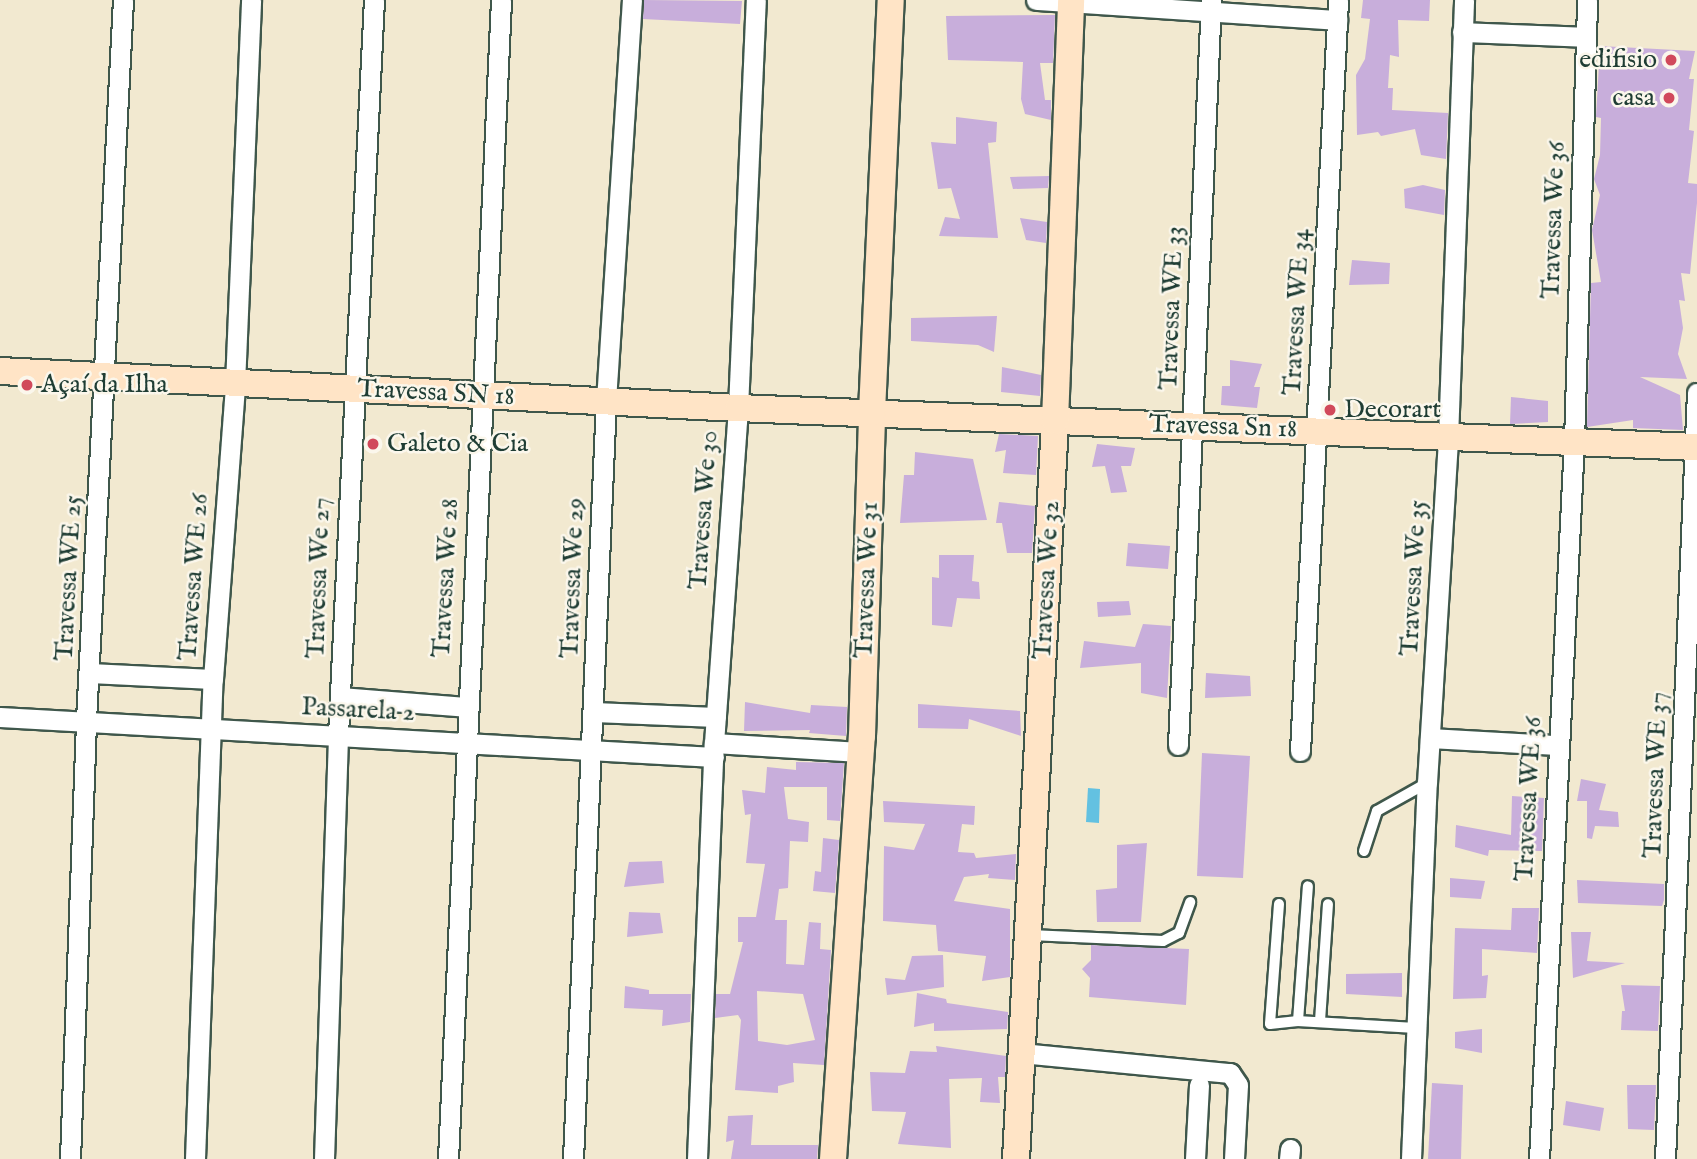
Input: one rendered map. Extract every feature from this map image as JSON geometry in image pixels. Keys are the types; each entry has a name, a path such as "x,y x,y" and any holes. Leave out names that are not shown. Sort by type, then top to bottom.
{"street":[{"name":"Travessa WE 25","path":"70,1159 86,720 107,376 123,0"},
{"name":"Travessa WE 26","path":"195,1159 213,679 235,384 251,0"},
{"name":"Travessa We 27","path":"324,1159 338,735 374,0"},
{"name":"Travessa We 28","path":"448,1159 464,742 501,0"},
{"name":"Travessa We 29","path":"573,1159 593,752 606,401 632,0"},
{"name":"Travessa We 30","path":"697,1159 714,750 738,408 756,0"},
{"name":"Travessa We 31","path":"833,1159 860,752 891,0"},
{"path":"1036,0 1337,10"},
{"name":"Travessa We 35","path":"1411,1159 1427,783 1448,438 1464,0"},
{"name":"Travessa We 36","path":"1574,442 1587,0"},
{"name":"Travessa We 32","path":"1016,1159 1055,421 1071,1"},
{"name":"Travessa WE 33","path":"1178,745 1211,7"},
{"name":"Travessa WE 34","path":"1300,751 1337,10"},
{"path":"1462,32 1586,37"},
{"name":"Travessa SN 18","path":"0,371 738,408 872,412"},
{"name":"Travessa WE 37","path":"1665,1159 1697,393"},
{"name":"Travessa Sn 18","path":"872,412 1696,447"},
{"name":"Travessa WE 36","path":"1539,1159 1557,745 1574,442"},
{"path":"89,673 213,679"},
{"path":"340,697 466,707"},
{"path":"594,712 716,717"},
{"name":"Passarela 2","path":"0,717 213,727 593,752 860,752"},
{"path":"1430,738 1557,745"},
{"path":"1021,1053 1202,1077 1230,1073 1237,1085 1234,1159"},
{"path":"1195,1159 1202,1077"}],"lane":[{"path":"1363,851 1377,811 1427,783"},
{"path":"1298,1021 1308,886"},
{"path":"1028,935 1163,941 1179,933 1190,902"},
{"path":"1279,904 1270,1023 1320,1021 1415,1028"},
{"path":"1320,1021 1328,904"}],"water":[{"path":"1088,788 1100,789 1099,823 1086,822"}],"building":[{"path":"644,0 742,1 740,24 643,19"},
{"path":"1363,0 1430,0 1429,21 1398,20 1399,57 1390,55 1388,88 1393,88 1392,110 1448,113 1446,159 1421,155 1415,129 1381,136 1378,132 1357,135 1356,75 1365,59 1370,19 1361,18"},
{"path":"1055,15 1053,63 1040,63 1045,100 1051,100 1051,120 1025,114 1021,99 1023,62 948,60 946,16"},
{"path":"1600,46 1695,51 1689,79 1694,79 1689,130 1694,131 1688,183 1697,184 1697,203 1690,274 1681,273 1685,301 1679,300 1683,328 1678,354 1687,379 1640,377 1680,395 1683,430 1633,428 1633,420 1587,427 1591,283 1601,282 1592,230 1600,195 1594,179 1600,155 1601,118 1596,117"},
{"path":"956,117 997,122 996,142 988,143 998,238 939,236 945,217 960,219 951,188 938,189 931,142 956,144"},
{"path":"1049,176 1048,188 1013,189 1010,177"},
{"path":"1423,185 1445,190 1444,215 1405,208 1404,189"},
{"path":"1020,218 1047,222 1046,243 1026,240"},
{"path":"1352,260 1390,263 1389,284 1349,285"},
{"path":"997,316 994,352 978,345 911,341 911,318"},
{"path":"1230,360 1262,364 1254,387 1260,387 1257,408 1221,405 1222,386 1230,386"},
{"path":"1002,367 1041,375 1040,396 1001,392"},
{"path":"1511,397 1548,401 1548,422 1510,424"},
{"path":"999,434 1038,436 1036,475 1003,473 1006,450 995,452"},
{"path":"1097,444 1135,448 1131,466 1121,466 1127,492 1111,493 1105,466 1092,467"},
{"path":"915,452 973,459 987,520 900,523 904,475 914,475"},
{"path":"999,502 1035,506 1032,553 1007,553 1002,523 996,523"},
{"path":"1128,543 1170,546 1168,569 1126,566"},
{"path":"939,555 974,555 972,581 979,582 980,599 957,598 952,627 932,625 932,577 939,578"},
{"path":"1129,601 1131,615 1098,617 1097,602"},
{"path":"1143,624 1171,626 1167,698 1141,693 1141,663 1080,668 1084,641 1135,647"},
{"path":"1206,673 1250,676 1251,696 1205,698"},
{"path":"745,702 810,713 811,705 847,707 846,736 809,733 810,730 744,731"},
{"path":"918,704 1020,711 1021,736 969,719 968,729 918,728"},
{"path":"1202,753 1250,756 1243,878 1197,876"},
{"path":"796,762 844,763 840,821 827,820 827,787 784,787 788,819 809,822 808,842 790,841 788,888 779,889 775,920 787,920 786,964 804,965 809,922 821,923 820,949 831,950 824,1065 793,1063 794,1082 778,1086 778,1093 735,1090 741,1020 738,1015 715,1018 716,994 730,994 743,942 738,942 738,917 756,917 765,864 746,863 751,814 745,815 742,790 765,793 767,767 796,770","holes":["757,991 803,994 815,1040 787,1045 758,1041"]},
{"path":"1581,779 1606,784 1599,810 1618,812 1619,827 1595,826 1592,839 1587,838 1587,801 1577,801"},
{"path":"1512,796 1544,798 1542,851 1489,850 1488,856 1455,847 1456,825 1511,835"},
{"path":"883,801 975,806 974,825 962,824 958,852 974,853 976,858 1016,854 1015,880 988,878 989,874 964,877 954,901 1010,909 1010,977 982,981 986,956 938,951 936,925 883,921 884,846 914,850 925,824 884,822"},
{"path":"823,838 839,840 835,893 813,891 815,871 821,872"},
{"path":"1147,843 1141,922 1097,922 1096,890 1117,888 1117,845"},
{"path":"662,861 664,883 624,887 629,862"},
{"path":"1450,878 1485,881 1481,899 1450,897"},
{"path":"1577,880 1664,884 1664,900 1662,906 1578,903"},
{"path":"1512,908 1539,908 1537,953 1482,949 1482,976 1488,975 1486,998 1453,999 1455,928 1511,930"},
{"path":"629,912 660,913 663,933 627,937"},
{"path":"1571,932 1591,932 1587,961 1625,963 1573,978"},
{"path":"1091,945 1189,949 1186,1005 1089,997 1090,978 1082,969 1091,960"},
{"path":"943,955 944,987 887,995 885,978 905,980 912,956"},
{"path":"1402,973 1402,997 1346,994 1346,974"},
{"path":"1621,985 1660,986 1658,1031 1621,1030 1622,1011 1625,1011"},
{"path":"625,986 649,990 649,994 691,994 690,1022 662,1026 663,1010 624,1008"},
{"path":"917,993 946,999 947,1003 1008,1012 1007,1029 934,1031 934,1023 914,1027"},
{"path":"1482,1029 1482,1053 1455,1048 1455,1032"},
{"path":"936,1046 1006,1056 1005,1077 998,1077 1000,1103 980,1102 982,1078 949,1079 951,1148 898,1144 906,1112 872,1111 870,1072 905,1073 910,1051 937,1052"},
{"path":"1432,1083 1463,1085 1461,1159 1428,1159"},
{"path":"1627,1085 1656,1085 1654,1130 1628,1129"},
{"path":"1566,1101 1604,1108 1600,1131 1563,1125"},
{"path":"753,1115 751,1145 818,1145 817,1159 731,1159 734,1140 726,1142 728,1116"}],"place":[{"name":"edifisio","path":"1671,60"},
{"name":"casa","path":"1669,98"},
{"name":"Açaí da Ilha","path":"27,385"},
{"name":"Decorart","path":"1330,410"},
{"name":"Galeto & Cia","path":"373,444"}]}
